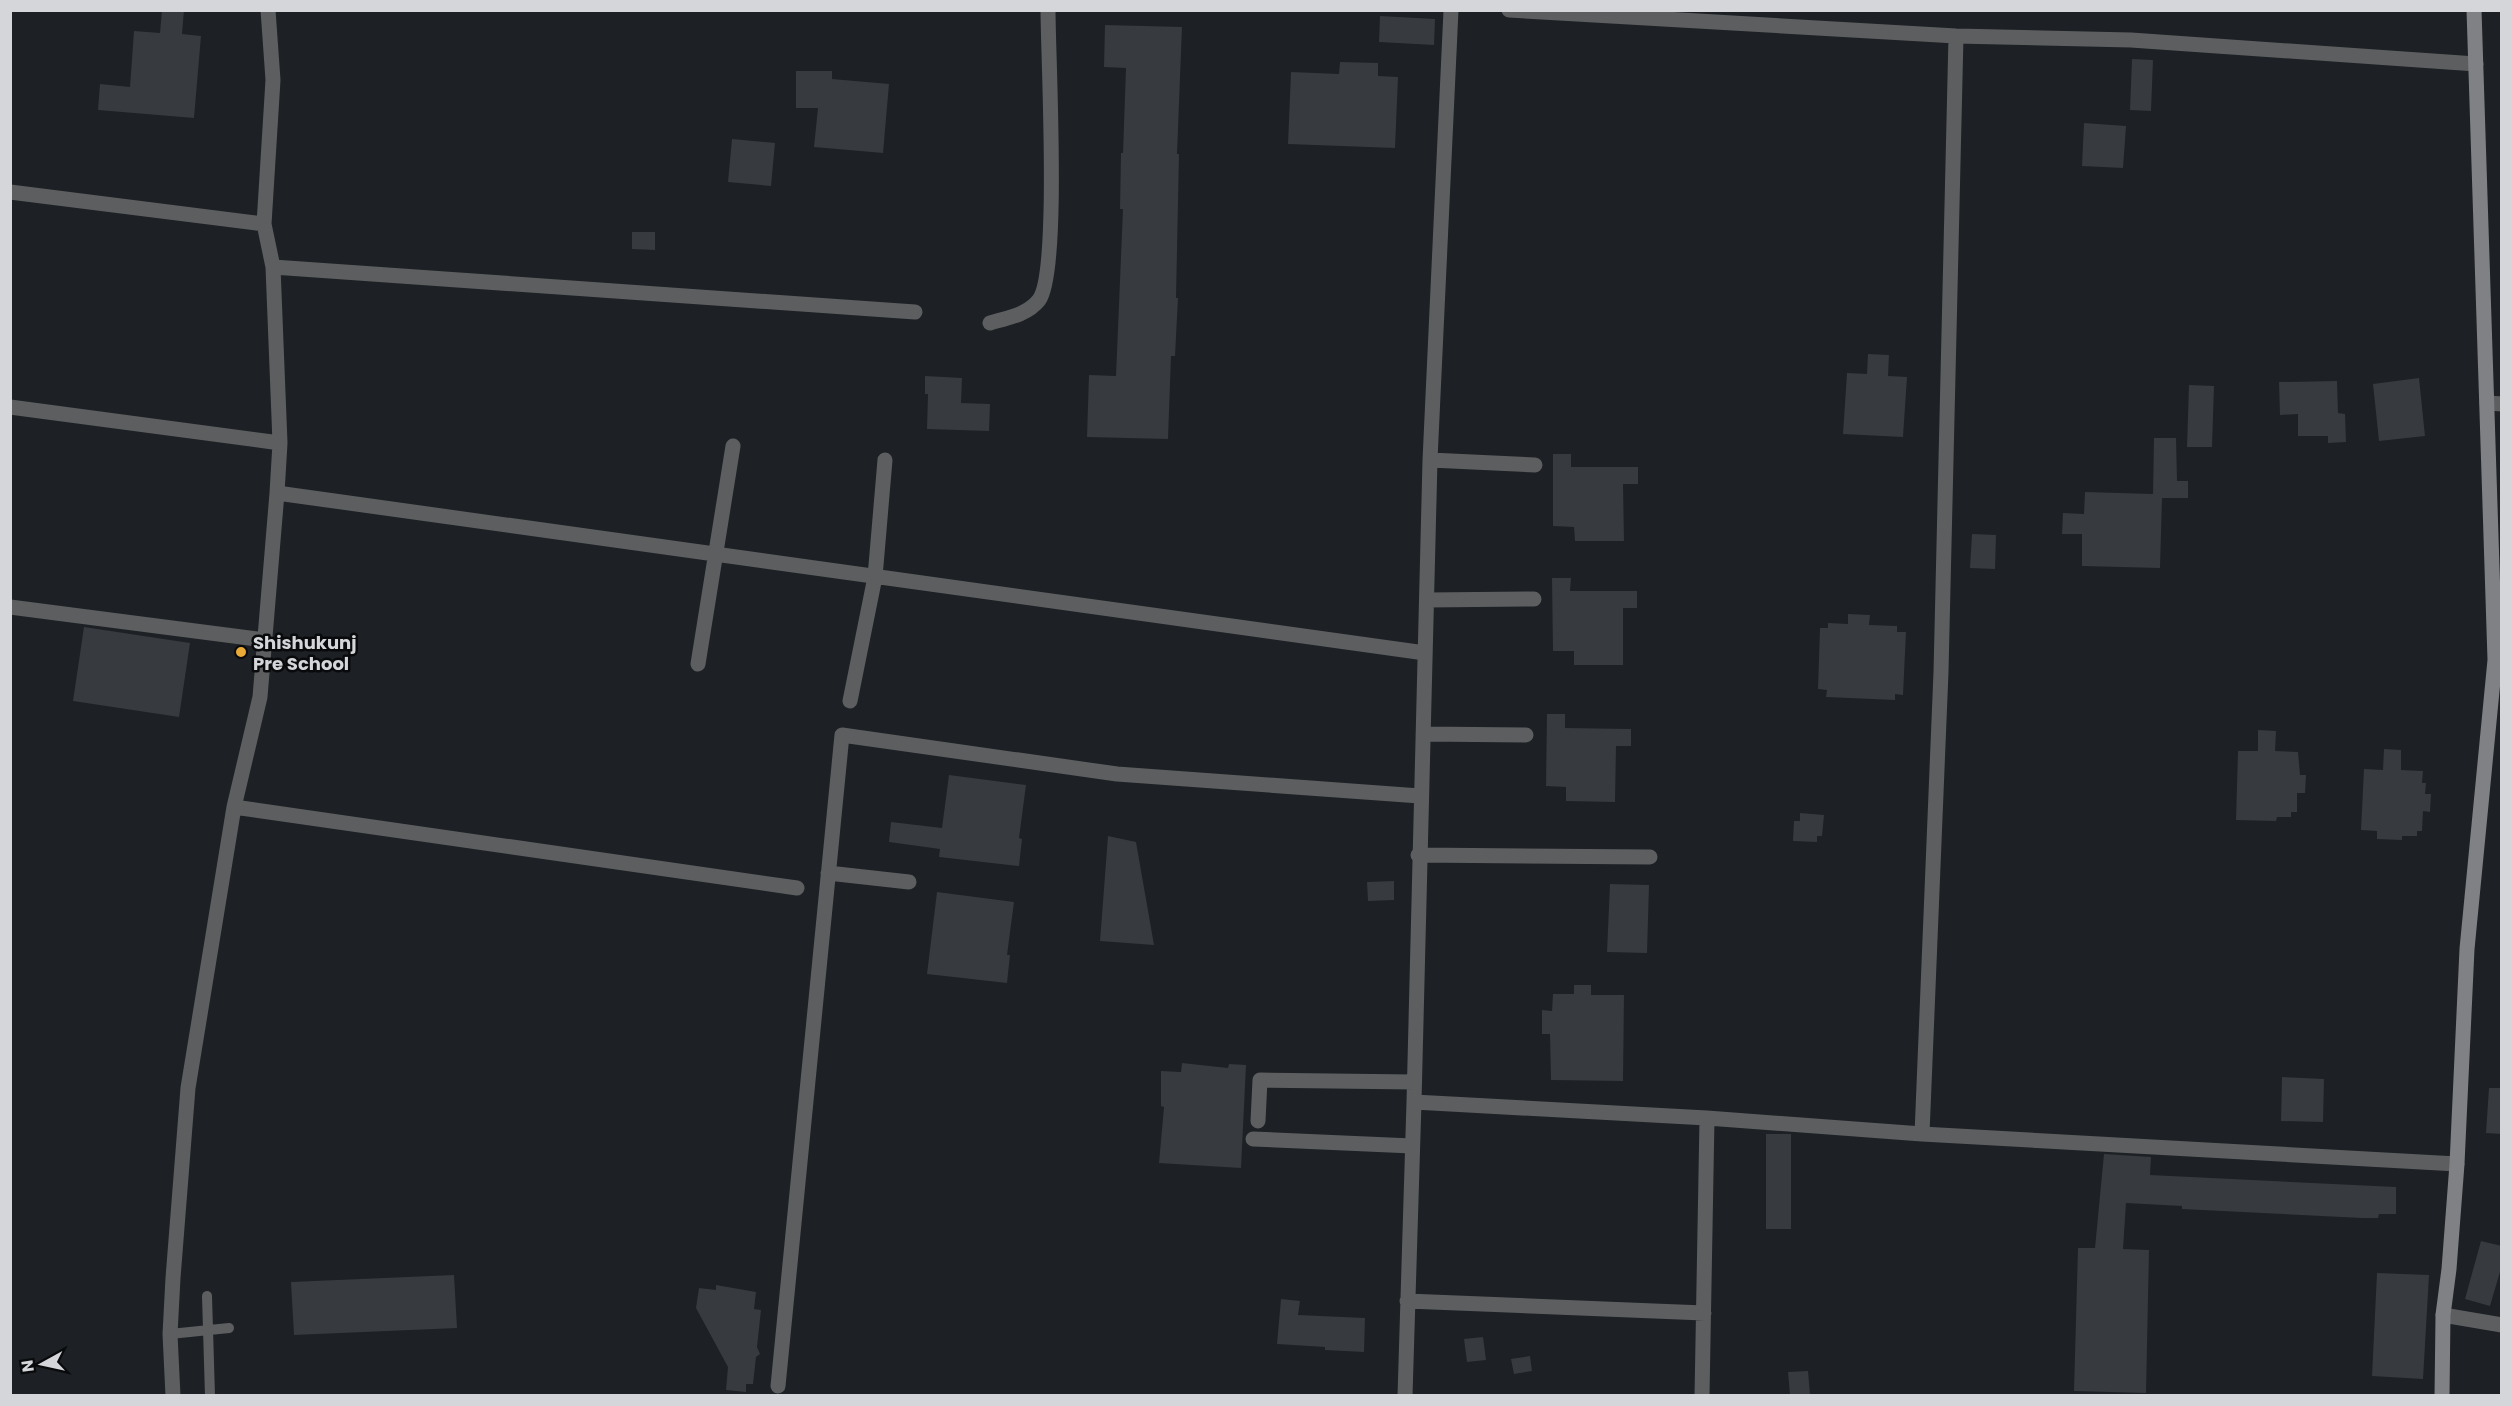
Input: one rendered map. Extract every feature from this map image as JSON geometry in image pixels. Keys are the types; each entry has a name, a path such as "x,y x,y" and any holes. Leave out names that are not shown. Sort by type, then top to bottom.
{"street":[{"path":"173,1395 170,1334 188,1088 234,807 260,697 277,493 280,443 273,267 264,224 273,80 268,10"},
{"path":"990,323 1029,310 1041,298 1047,269 1051,221 1048,10"},
{"path":"1406,1395 1418,855 1430,460 1451,10"},
{"path":"1509,10 1956,36 2131,40 2476,64"},
{"path":"2442,1395 2443,1315 2457,1164 2467,949 2498,664 2494,404 2474,10"},
{"path":"1922,1134 1941,672 1956,36"},
{"path":"10,192 264,224"},
{"path":"273,267 915,312"},
{"path":"10,407 280,443"},
{"path":"698,664 733,446"},
{"path":"850,701 875,577 885,460"},
{"path":"1430,460 1535,465"},
{"path":"277,493 1425,653"},
{"path":"1427,600 1534,599"},
{"path":"10,607 265,640"},
{"path":"1423,734 1526,735"},
{"path":"778,1386 842,735 1117,774 1420,796"},
{"path":"234,807 797,888"},
{"path":"1418,855 1650,857"},
{"path":"828,873 909,882"},
{"path":"1258,1120 1260,1080 1414,1082"},
{"path":"1414,1102 2457,1164"},
{"path":"1702,1395 1707,1118"},
{"path":"1253,1139 1412,1146"},
{"path":"1407,1301 1704,1313"},
{"path":"2443,1315 2502,1325"}],"lane":[{"path":"207,1296 210,1395"},
{"path":"170,1334 229,1328"}],"building":[{"path":"162,10 184,10 182,34 201,36 194,118 98,110 100,84 130,87 134,31 160,33"},
{"path":"1380,16 1435,19 1434,45 1379,42"},
{"path":"1105,25 1182,27 1177,154 1179,154 1176,298 1178,298 1175,356 1171,356 1168,439 1087,437 1089,375 1116,376 1123,209 1120,209 1121,153 1123,153 1126,68 1104,67"},
{"path":"2132,59 2153,60 2151,111 2130,110"},
{"path":"1340,62 1378,63 1378,76 1398,77 1395,148 1288,144 1291,72 1339,74"},
{"path":"796,71 832,71 832,79 889,84 883,153 814,147 818,108 796,108"},
{"path":"2084,123 2126,126 2123,168 2082,166"},
{"path":"732,139 775,143 771,186 728,182"},
{"path":"632,232 655,232 655,250 632,249"},
{"path":"1868,354 1889,355 1888,376 1907,377 1903,437 1843,434 1847,373 1867,374"},
{"path":"925,376 962,378 961,403 990,404 989,431 927,429 928,394 925,394"},
{"path":"2419,378 2425,436 2379,441 2373,384"},
{"path":"2337,381 2338,413 2345,414 2346,442 2328,443 2328,436 2298,436 2298,414 2280,415 2279,382"},
{"path":"2189,385 2214,386 2212,447 2187,447"},
{"path":"2154,438 2176,438 2177,481 2188,481 2188,498 2162,498 2160,568 2082,566 2082,534 2062,534 2063,513 2084,514 2085,492 2153,494"},
{"path":"1553,454 1571,454 1571,467 1638,467 1638,484 1623,484 1624,541 1575,541 1574,527 1553,526"},
{"path":"1972,534 1996,535 1995,569 1970,568"},
{"path":"1552,578 1571,578 1570,591 1637,591 1637,608 1623,608 1623,665 1574,665 1574,651 1553,651"},
{"path":"1848,614 1870,615 1869,625 1897,626 1897,632 1906,632 1903,695 1895,694 1895,700 1826,697 1827,690 1818,689 1820,628 1828,628 1828,623 1848,624"},
{"path":"84,627 190,643 179,717 73,701"},
{"path":"1547,714 1565,714 1565,728 1631,729 1631,746 1616,746 1615,802 1566,801 1566,787 1546,786"},
{"path":"2258,730 2276,731 2275,751 2298,752 2300,775 2306,775 2305,793 2297,793 2297,812 2291,812 2291,817 2277,817 2276,821 2236,820 2238,751 2258,751"},
{"path":"2384,749 2401,750 2401,770 2423,771 2422,783 2426,783 2425,794 2431,794 2430,812 2423,811 2422,831 2417,831 2417,836 2402,836 2402,840 2377,839 2377,831 2361,830 2364,769 2383,770"},
{"path":"949,775 1026,785 1019,838 1022,839 1019,866 939,857 940,849 889,842 891,822 942,828"},
{"path":"1800,813 1824,815 1822,836 1817,836 1817,842 1793,841 1794,821 1800,821"},
{"path":"1108,836 1136,842 1154,945 1100,941"},
{"path":"1394,881 1394,900 1368,901 1367,882"},
{"path":"1610,884 1649,885 1647,953 1607,952"},
{"path":"937,892 1014,902 1007,955 1010,955 1007,983 927,974"},
{"path":"1574,985 1591,985 1591,995 1624,995 1623,1081 1551,1080 1550,1034 1542,1034 1542,1010 1552,1011 1553,994 1574,994"},
{"path":"1182,1063 1228,1068 1229,1064 1246,1065 1241,1168 1159,1163 1164,1107 1161,1106 1161,1071 1181,1072"},
{"path":"2282,1077 2324,1079 2323,1122 2281,1121"},
{"path":"2489,1088 2502,1088 2502,1134 2486,1133"},
{"path":"1766,1134 1791,1134 1791,1229 1766,1229"},
{"path":"2104,1154 2151,1157 2150,1175 2396,1187 2396,1214 2379,1214 2378,1218 2362,1218 2182,1209 2182,1206 2126,1203 2123,1249 2149,1250 2146,1393 2074,1391 2078,1248 2095,1248"},
{"path":"2481,1241 2502,1246 2502,1265 2490,1306 2465,1299"},
{"path":"2377,1273 2429,1275 2423,1379 2372,1376"},
{"path":"454,1275 457,1328 294,1335 291,1282"},
{"path":"716,1285 756,1292 754,1309 761,1310 757,1347 760,1354 756,1357 753,1384 746,1384 746,1392 726,1390 728,1367 696,1308 699,1288 716,1290"},
{"path":"1281,1299 1300,1301 1298,1315 1365,1318 1364,1352 1277,1344"},
{"path":"1483,1337 1486,1360 1467,1362 1464,1339"},
{"path":"1530,1356 1532,1371 1514,1374 1511,1359"},
{"path":"1808,1371 1810,1395 1790,1395 1788,1372"}],"place":[{"name":"Shishukunj Pre School","path":"241,652"}]}
